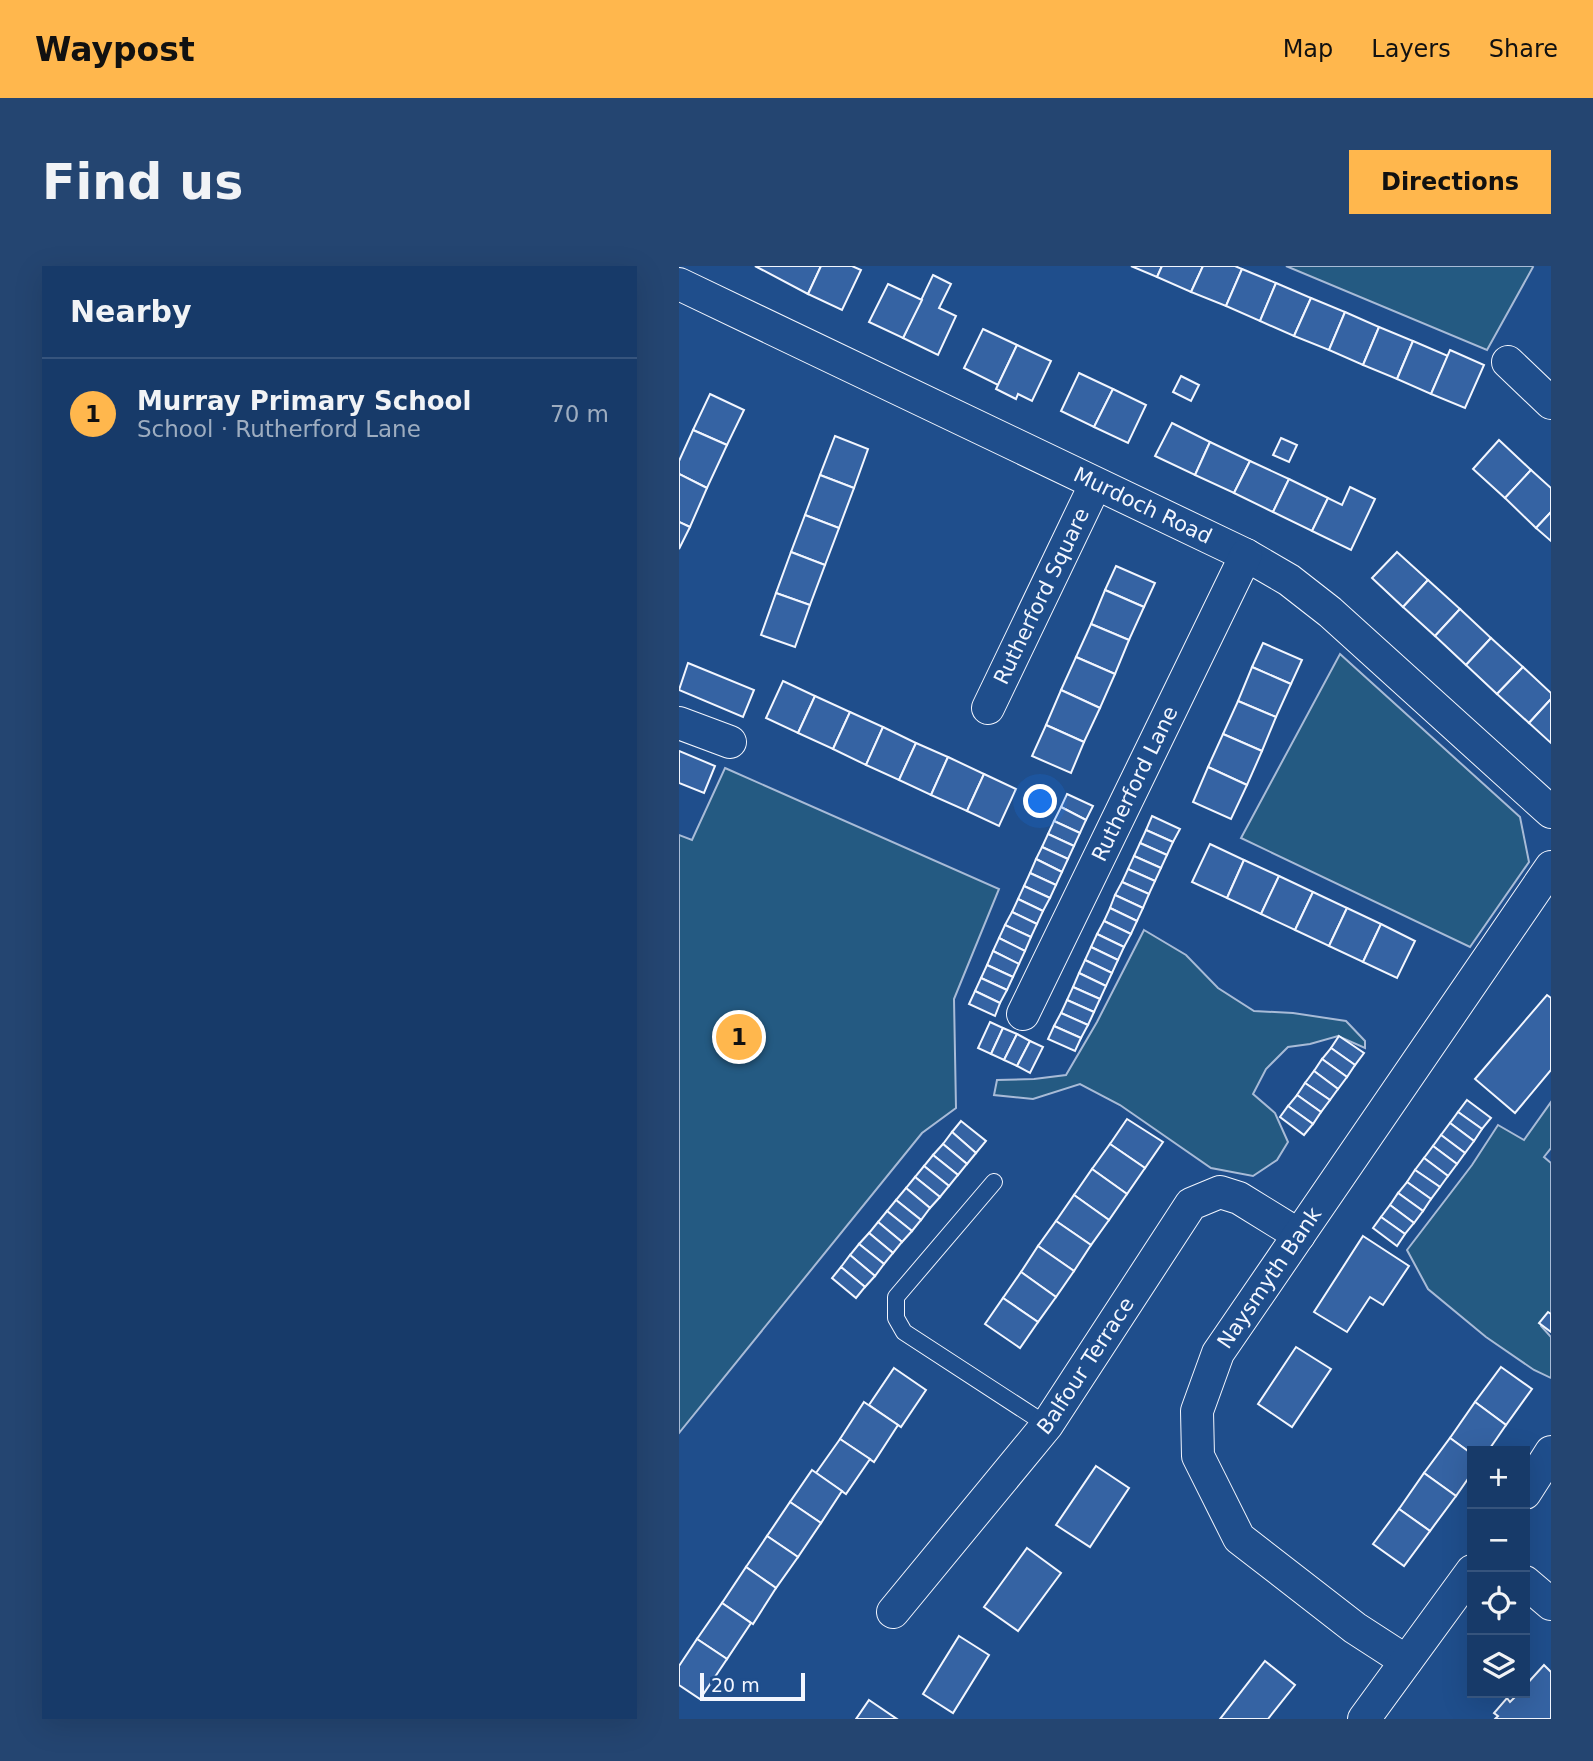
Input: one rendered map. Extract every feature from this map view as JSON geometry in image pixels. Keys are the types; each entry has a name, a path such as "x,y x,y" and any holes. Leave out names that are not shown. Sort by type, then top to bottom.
{"street":[{"name":"Murdoch Road","path":"680,288 1245,555 1289,580 1330,611 1551,812"},
{"path":"1508,362 1551,402"},
{"name":"Rutherford Square","path":"988,708 1095,485"},
{"name":"Rutherford Lane","path":"1023,1014 1245,555"},
{"path":"679,723 730,742"},
{"name":"Naysmyth Bank","path":"1406,1661 1355,1628 1239,1538 1198,1456 1197,1411 1218,1353 1551,867"},
{"name":"Balfour Terrace","path":"893,1612 1047,1425 1191,1204 1220,1192 1239,1198 1299,1235"},
{"path":"1530,1485 1551,1452"},
{"path":"1364,1719 1471,1572"},
{"path":"1530,1586 1551,1604"}],"lane":[{"path":"993,1182 896,1297 895,1318 904,1332 1047,1425"}],"shaded area":[{"path":"1286,266 1532,266 1533,267 1487,350"},
{"path":"1340,654 1520,817 1529,862 1470,947 1241,838"},
{"path":"725,768 999,889 954,999 956,1108 922,1133 679,1433 679,835 692,840"},
{"path":"1144,930 1186,955 1218,988 1254,1011 1293,1013 1346,1021 1365,1041 1365,1048 1338,1036 1288,1047 1266,1069 1253,1094 1275,1113 1288,1142 1277,1160 1253,1176 1211,1168 1120,1105 1080,1084 1033,1099 994,1095 997,1080 1066,1075 1097,1022"},
{"path":"1551,1102 1551,1148 1544,1157 1551,1163 1551,1312 1541,1326 1551,1337 1551,1378 1534,1370 1486,1337 1428,1289 1407,1250 1472,1165 1498,1125 1524,1140"}],"building":[{"path":"755,266 821,266 808,294"},
{"path":"821,266 852,266 861,270 842,310 808,294"},
{"path":"1131,266 1162,266 1157,277"},
{"path":"1162,266 1203,266 1191,292 1157,277"},
{"path":"1203,266 1235,266 1242,269 1226,306 1191,292"},
{"path":"1242,269 1276,283 1260,321 1226,306"},
{"path":"933,275 951,284 939,308 956,316 938,355 903,338"},
{"path":"1276,283 1311,298 1294,336 1260,321"},
{"path":"888,284 922,300 903,338 869,322"},
{"path":"1311,298 1345,312 1329,350 1294,336"},
{"path":"1345,312 1379,327 1363,365 1329,350"},
{"path":"1379,327 1413,341 1397,379 1363,365"},
{"path":"983,329 1017,345 998,385 964,368"},
{"path":"1413,341 1448,356 1431,394 1397,379"},
{"path":"1017,345 1051,361 1032,401 1018,394 1016,399 996,389"},
{"path":"1450,350 1484,365 1465,408 1431,394"},
{"path":"1079,373 1113,389 1094,427 1061,411"},
{"path":"1181,376 1199,385 1191,401 1173,392"},
{"path":"1113,389 1146,405 1128,443 1094,427"},
{"path":"710,394 744,410 727,445 693,430"},
{"path":"1172,423 1210,442 1195,475 1155,456"},
{"path":"693,430 727,445 707,488 679,474 679,461"},
{"path":"835,436 868,449 854,488 820,475"},
{"path":"1281,438 1297,445 1289,462 1273,455"},
{"path":"1499,440 1531,470 1505,498 1473,469"},
{"path":"1210,442 1250,461 1234,493 1195,475"},
{"path":"1250,461 1289,479 1273,512 1234,493"},
{"path":"1531,470 1551,488 1551,512 1536,528 1505,498"},
{"path":"679,474 707,488 690,527 679,522"},
{"path":"820,475 854,488 839,528 805,515"},
{"path":"1289,479 1328,498 1312,531 1273,512"},
{"path":"1350,487 1375,499 1351,550 1312,531 1328,498 1342,505"},
{"path":"1551,512 1551,541 1536,528"},
{"path":"805,515 839,528 825,565 791,552"},
{"path":"679,522 690,527 679,549"},
{"path":"791,552 825,565 810,605 776,593"},
{"path":"1397,552 1428,580 1403,607 1372,578"},
{"path":"1116,566 1155,583 1144,607 1105,590"},
{"path":"1428,580 1460,609 1435,636 1403,607"},
{"path":"1105,590 1144,607 1129,640 1091,624"},
{"path":"776,593 810,605 795,647 761,635"},
{"path":"1460,609 1491,638 1466,665 1435,636"},
{"path":"1091,624 1129,640 1115,674 1076,657"},
{"path":"1491,638 1523,667 1497,694 1466,665"},
{"path":"1263,643 1302,660 1291,684 1252,667"},
{"path":"1076,657 1115,674 1100,708 1061,690"},
{"path":"688,663 754,690 743,717 679,690"},
{"path":"1252,667 1291,684 1276,717 1238,701"},
{"path":"1523,667 1551,693 1551,699 1529,723 1497,694"},
{"path":"783,681 815,696 798,733 766,718"},
{"path":"1061,690 1100,708 1084,742 1046,725"},
{"path":"815,696 850,712 833,749 798,733"},
{"path":"1551,699 1551,743 1529,723"},
{"path":"1238,701 1276,717 1262,751 1223,734"},
{"path":"850,712 883,727 866,765 833,749"},
{"path":"1046,725 1084,742 1071,773 1032,756"},
{"path":"883,727 916,743 899,780 866,765"},
{"path":"1223,734 1262,751 1247,785 1208,767"},
{"path":"916,743 948,757 931,795 899,780"},
{"path":"679,751 715,766 704,793 679,783"},
{"path":"948,757 984,774 967,811 931,795"},
{"path":"1208,767 1247,785 1231,819 1193,802"},
{"path":"984,774 1016,789 999,826 967,811"},
{"path":"1067,794 1093,806 1086,820 1061,807"},
{"path":"1061,807 1086,820 1080,833 1054,821"},
{"path":"1152,816 1180,829 1173,842 1146,830"},
{"path":"1054,821 1080,833 1074,846 1048,834"},
{"path":"1146,830 1173,842 1167,855 1140,843"},
{"path":"1048,834 1074,846 1068,859 1042,847"},
{"path":"1140,843 1167,855 1161,868 1134,856"},
{"path":"1210,844 1244,860 1227,898 1192,882"},
{"path":"1042,847 1068,859 1062,872 1036,859"},
{"path":"1134,856 1161,868 1155,881 1128,869"},
{"path":"1036,859 1062,872 1056,885 1030,873"},
{"path":"1244,860 1279,876 1261,914 1227,898"},
{"path":"1128,869 1155,881 1149,894 1122,882"},
{"path":"1030,873 1056,885 1050,898 1024,886"},
{"path":"1279,876 1313,892 1295,930 1261,914"},
{"path":"1122,882 1149,894 1143,908 1115,895"},
{"path":"1024,886 1050,898 1043,911 1018,899"},
{"path":"1313,892 1347,908 1329,946 1295,930"},
{"path":"1115,895 1143,908 1137,921 1110,908"},
{"path":"1018,899 1043,911 1037,924 1012,912"},
{"path":"1110,908 1137,921 1131,934 1104,921"},
{"path":"1347,908 1381,924 1363,962 1329,946"},
{"path":"1012,912 1037,924 1031,937 1005,925"},
{"path":"1104,921 1131,934 1124,947 1097,934"},
{"path":"1381,924 1415,941 1397,978 1363,962"},
{"path":"1005,925 1031,937 1025,951 999,938"},
{"path":"1097,934 1124,947 1118,960 1091,947"},
{"path":"999,938 1025,951 1019,964 993,951"},
{"path":"1091,947 1118,960 1112,973 1085,960"},
{"path":"993,951 1019,964 1013,977 987,965"},
{"path":"1085,960 1112,973 1106,986 1079,973"},
{"path":"987,965 1013,977 1007,990 981,978"},
{"path":"1079,973 1106,986 1100,999 1073,987"},
{"path":"981,978 1007,990 1000,1003 975,991"},
{"path":"1073,987 1100,999 1094,1012 1067,1000"},
{"path":"975,991 1000,1003 995,1016 969,1004"},
{"path":"1547,995 1551,998 1551,1070 1515,1113 1475,1079"},
{"path":"1067,1000 1094,1012 1088,1025 1061,1013"},
{"path":"1061,1013 1088,1025 1081,1038 1054,1026"},
{"path":"990,1022 1003,1028 991,1054 978,1048"},
{"path":"1054,1026 1081,1038 1075,1051 1048,1039"},
{"path":"1003,1028 1017,1034 1004,1060 991,1054"},
{"path":"1017,1034 1030,1041 1017,1066 1004,1060"},
{"path":"1339,1036 1364,1053 1355,1065 1331,1048"},
{"path":"1030,1041 1043,1047 1030,1073 1017,1066"},
{"path":"1331,1048 1355,1065 1347,1077 1322,1059"},
{"path":"1322,1059 1347,1077 1338,1089 1314,1071"},
{"path":"1314,1071 1338,1089 1330,1100 1305,1083"},
{"path":"1305,1083 1330,1100 1321,1112 1297,1095"},
{"path":"1297,1095 1321,1112 1313,1124 1288,1106"},
{"path":"1467,1100 1491,1118 1482,1129 1458,1112"},
{"path":"1288,1106 1313,1124 1304,1135 1280,1117"},
{"path":"1458,1112 1482,1129 1474,1141 1450,1123"},
{"path":"1127,1119 1163,1142 1145,1168 1110,1144"},
{"path":"961,1121 986,1141 976,1153 952,1132"},
{"path":"1450,1123 1474,1141 1465,1153 1441,1135"},
{"path":"952,1132 976,1153 967,1164 943,1144"},
{"path":"1441,1135 1465,1153 1457,1164 1433,1146"},
{"path":"943,1144 967,1164 958,1175 933,1155"},
{"path":"1110,1144 1145,1168 1127,1194 1092,1169"},
{"path":"1433,1146 1457,1164 1448,1176 1424,1158"},
{"path":"933,1155 958,1175 949,1186 924,1166"},
{"path":"1424,1158 1448,1176 1440,1187 1415,1170"},
{"path":"924,1166 949,1186 940,1197 915,1177"},
{"path":"1092,1169 1127,1194 1109,1220 1074,1195"},
{"path":"1415,1170 1440,1187 1431,1199 1407,1182"},
{"path":"915,1177 940,1197 930,1208 906,1188"},
{"path":"1407,1182 1431,1199 1423,1211 1398,1193"},
{"path":"906,1188 930,1208 921,1220 896,1200"},
{"path":"1398,1193 1423,1211 1414,1223 1390,1205"},
{"path":"1074,1195 1109,1220 1091,1245 1056,1221"},
{"path":"896,1200 921,1220 912,1231 887,1211"},
{"path":"1390,1205 1414,1223 1405,1234 1381,1217"},
{"path":"887,1211 912,1231 902,1242 878,1222"},
{"path":"1381,1217 1405,1234 1397,1246 1373,1228"},
{"path":"1056,1221 1091,1245 1074,1271 1038,1246"},
{"path":"878,1222 902,1242 893,1253 869,1233"},
{"path":"869,1233 893,1253 884,1264 859,1244"},
{"path":"1363,1236 1409,1266 1383,1305 1370,1297 1347,1332 1314,1312"},
{"path":"859,1244 884,1264 875,1276 850,1255"},
{"path":"1038,1246 1074,1271 1056,1297 1021,1272"},
{"path":"850,1255 875,1276 865,1287 841,1267"},
{"path":"841,1267 865,1287 856,1298 832,1278"},
{"path":"1021,1272 1056,1297 1038,1322 1003,1298"},
{"path":"1003,1298 1038,1322 1020,1348 985,1324"},
{"path":"1548,1312 1551,1314 1551,1332 1539,1323"},
{"path":"1296,1347 1331,1369 1292,1427 1258,1404"},
{"path":"1501,1367 1532,1389 1506,1425 1475,1402"},
{"path":"894,1368 926,1390 901,1427 869,1405"},
{"path":"864,1402 898,1425 874,1462 840,1439"},
{"path":"1475,1402 1506,1425 1491,1446 1467,1446 1467,1450 1450,1438"},
{"path":"1450,1438 1467,1450 1467,1480 1456,1496 1424,1473"},
{"path":"840,1439 870,1459 846,1494 816,1473"},
{"path":"1096,1466 1129,1488 1090,1547 1056,1525"},
{"path":"812,1470 842,1491 821,1523 790,1502"},
{"path":"1424,1473 1456,1496 1430,1531 1399,1509"},
{"path":"790,1502 821,1523 798,1557 767,1536"},
{"path":"1399,1509 1430,1531 1404,1566 1373,1544"},
{"path":"767,1536 798,1557 776,1588 746,1567"},
{"path":"1027,1548 1061,1573 1018,1631 984,1607"},
{"path":"746,1567 776,1588 753,1624 722,1603"},
{"path":"722,1603 751,1623 727,1659 697,1639"},
{"path":"959,1636 989,1655 953,1713 923,1694"},
{"path":"697,1639 727,1659 700,1699 679,1685 679,1666"},
{"path":"1265,1661 1295,1685 1268,1719 1220,1719"},
{"path":"1544,1665 1551,1672 1551,1719 1495,1719 1498,1716 1494,1713 1507,1698 1510,1702 1514,1698 1530,1698 1530,1680"},
{"path":"869,1700 897,1719 856,1719"}],"place":[{"name":"Murray Primary School","path":"739,1037"}]}
